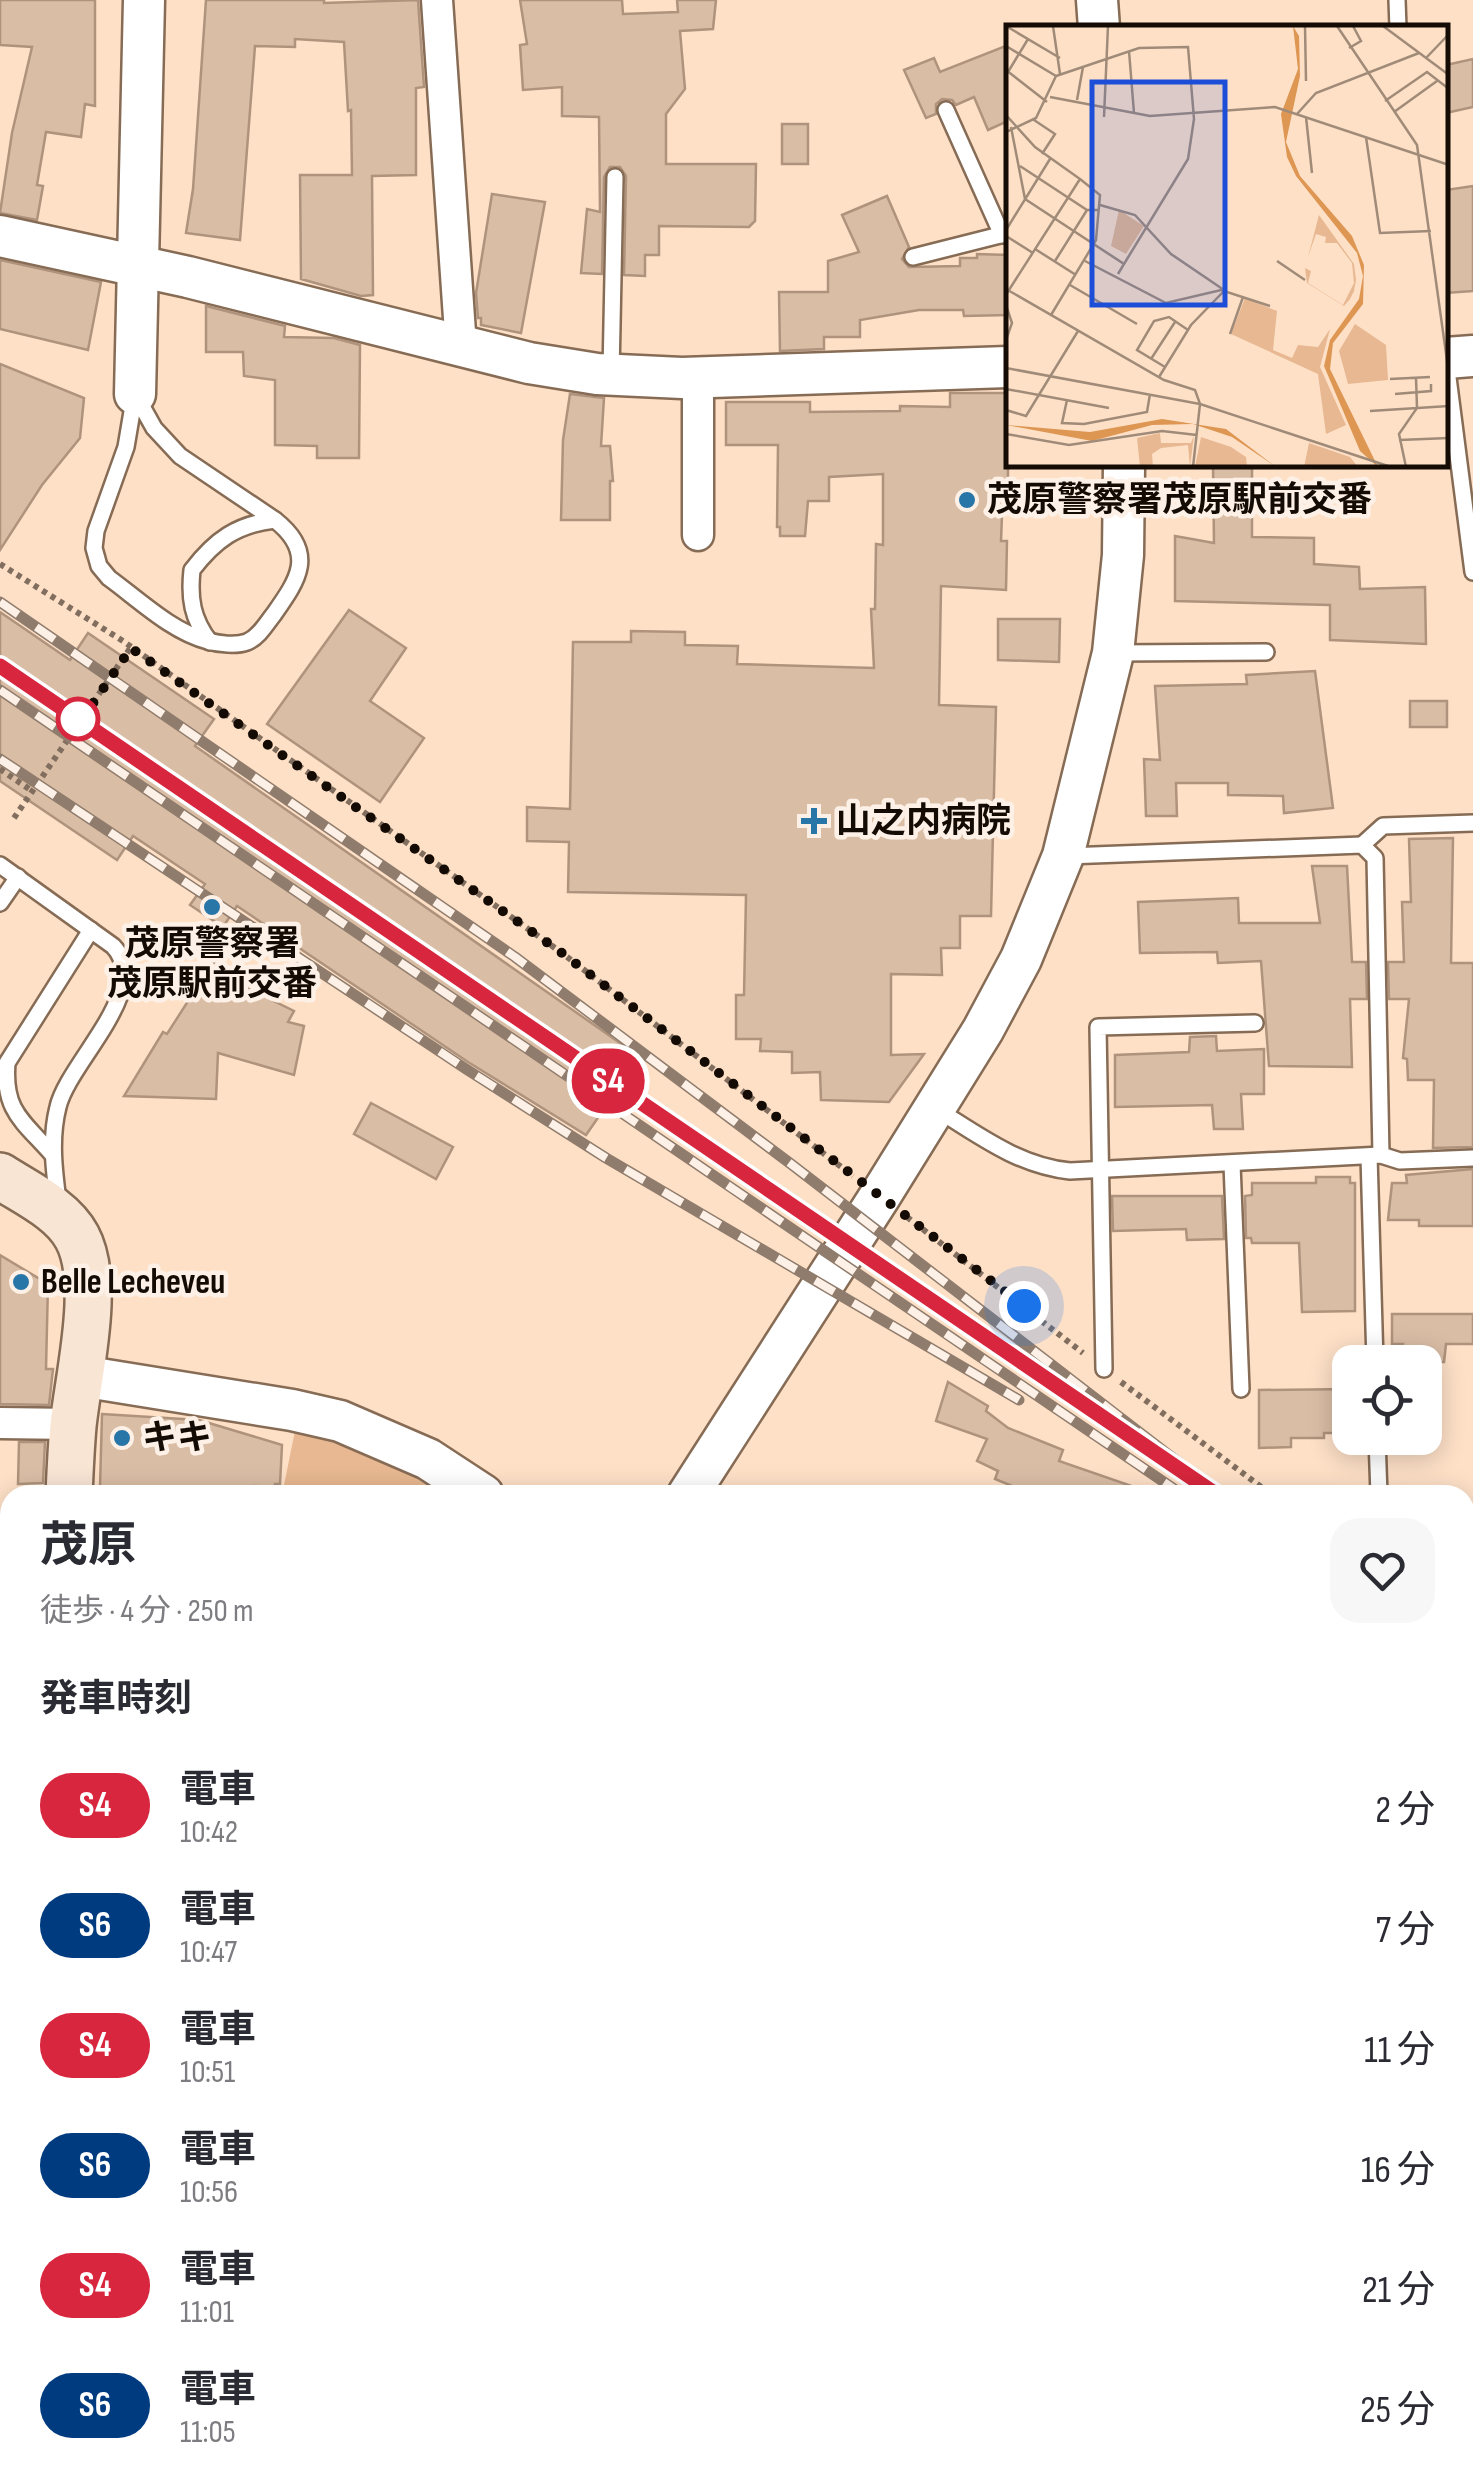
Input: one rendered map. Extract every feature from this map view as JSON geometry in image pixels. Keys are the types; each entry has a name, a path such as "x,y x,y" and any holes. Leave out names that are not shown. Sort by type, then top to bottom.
{"main road":[{"path":"0,1176 60,1216 76,1236 86,1258 82,1376 73,1424 70,1485"}],"street":[{"path":"135,394 144,0"},
{"path":"437,0 461,347"},
{"path":"1097,0 1099,25"},
{"path":"0,236 529,363 612,375 1006,367"},
{"path":"1448,358 1473,356"},
{"path":"698,376 698,535"},
{"path":"697,1485 935,1108 1020,959 1063,856 1113,653 1123,555 1124,468"},
{"path":"82,1376 340,1421 428,1459 468,1485"},
{"path":"0,1423 73,1424"}],"lane":[{"path":"1397,0 1398,25"},
{"path":"913,257 1005,235 946,110"},
{"path":"612,375 614,177"},
{"path":"1448,374 1473,572"},
{"path":"135,394 154,428 180,456 275,520 288,530 295,544 300,562 297,581 261,632 248,642 210,642 188,634 108,578 99,566 94,548 96,531 126,447 135,394"},
{"path":"210,642 192,612 192,570 222,537 258,522 275,520"},
{"path":"1113,653 1266,652"},
{"path":"1063,856 1362,845 1383,826 1473,823"},
{"path":"1362,845 1375,858 1375,1345"},
{"path":"0,865 122,955 123,988 58,1105 52,1154 60,1216"},
{"path":"0,903 18,877"},
{"path":"52,1154 15,1112 5,1088 7,1063 91,930"},
{"path":"1104,1369 1098,1028 1255,1023"},
{"path":"935,1108 1013,1156 1042,1168 1098,1171 1375,1156 1400,1161 1473,1158"},
{"path":"1232,1164 1241,1389"},
{"path":"1378,1455 1379,1485"}],"path":[{"path":"0,564 131,648 562,953 1259,1485"},
{"path":"14,818 131,648"},
{"path":"0,769 32,792"}],"shaded area":[{"path":"296,1426 361,1444 433,1485 284,1485"}],"building":[{"path":"0,0 95,0 95,106 85,104 81,137 46,132 37,185 43,186 37,220 0,213 12,133 32,47 0,45"},
{"path":"206,0 418,0 424,87 416,88 416,175 372,176 373,295 361,296 301,279 300,175 352,175 344,42 295,39 295,47 255,46 240,240 186,233 193,189"},
{"path":"520,0 622,0 623,14 678,12 677,0 716,0 713,29 680,31 685,89 666,114 666,164 756,164 755,221 749,227 659,226 659,255 645,255 645,276 624,275 626,176 620,167 610,167 604,177 602,274 581,273 587,209 600,212 599,117 562,116 562,87 523,90 520,45 527,44"},
{"path":"1006,46 1006,122 988,130 974,97 956,105 952,100 942,99 936,104 936,114 926,118 904,70 934,58 940,72"},
{"path":"1473,59 1473,107 1448,113 1448,65"},
{"path":"782,124 808,124 808,164 782,164"},
{"path":"1473,186 1473,291 1448,293 1448,190"},
{"path":"492,194 545,202 521,333 481,325 478,318 476,293"},
{"path":"887,196 909,247 902,259 909,267 960,266 960,258 1006,255 1006,315 964,316 963,310 919,310 860,320 860,337 824,337 824,349 780,351 779,292 828,292 828,261 859,252 842,215"},
{"path":"0,260 101,282 88,350 0,329"},
{"path":"206,306 285,326 284,337 334,338 360,345 359,458 317,458 317,446 275,445 275,380 244,376 243,352 206,352"},
{"path":"0,364 84,398 80,438 42,485 0,550"},
{"path":"950,393 1006,393 1008,488 1003,488 1001,541 1007,541 1006,590 941,586 939,705 996,707 991,916 960,916 960,948 941,948 942,975 891,974 891,1055 924,1054 889,1102 821,1100 820,1072 792,1073 792,1052 760,1051 761,1039 736,1039 736,995 744,995 746,895 568,892 569,842 527,841 527,807 570,809 573,642 631,642 631,631 685,632 685,645 738,646 737,664 874,668 871,609 875,609 876,544 883,545 883,474 829,477 829,501 808,501 805,536 780,536 778,445 726,445 726,402 810,402 810,412 950,407"},
{"path":"570,394 604,398 601,446 610,446 610,520 561,520 563,440"},
{"path":"1213,468 1252,468 1252,537 1314,538 1314,564 1359,567 1360,589 1425,587 1426,644 1330,640 1330,605 1175,601 1175,536 1214,543"},
{"path":"349,610 406,648 370,701 424,738 380,802 267,724"},
{"path":"0,612 70,660 88,633 214,719 195,746 640,1057 586,1135 468,1062 237,906 223,927 190,905 205,884 133,836 117,860 0,781"},
{"path":"998,619 1060,619 1059,662 998,660"},
{"path":"1315,671 1333,808 1284,813 1283,796 1228,795 1228,783 1176,783 1177,816 1146,816 1144,759 1160,760 1155,686 1247,684 1246,675"},
{"path":"1410,701 1447,701 1447,727 1410,727"},
{"path":"1453,838 1451,963 1473,963 1473,1147 1433,1148 1434,1080 1408,1080 1407,1059 1403,1058 1409,999 1389,999 1388,962 1404,962 1402,902 1411,902 1409,839"},
{"path":"1312,866 1347,866 1352,962 1366,962 1367,999 1350,999 1352,1067 1269,1066 1261,961 1218,963 1217,952 1140,953 1138,902 1238,898 1239,923 1320,923"},
{"path":"213,962 250,985 247,988 294,1011 288,1022 304,1026 294,1075 218,1053 216,1099 124,1096 163,1032 167,1034"},
{"path":"1216,1036 1217,1051 1264,1049 1264,1094 1241,1094 1243,1129 1214,1129 1212,1105 1115,1107 1115,1055 1189,1052 1190,1037"},
{"path":"371,1103 453,1147 436,1179 354,1134"},
{"path":"1473,1169 1473,1226 1419,1226 1419,1220 1388,1220 1392,1183 1407,1183 1406,1175"},
{"path":"1316,1177 1350,1177 1350,1183 1355,1183 1355,1311 1302,1312 1299,1243 1252,1243 1251,1238 1246,1238 1245,1196 1252,1195 1252,1183 1316,1183"},
{"path":"1112,1196 1222,1196 1224,1239 1187,1240 1186,1229 1113,1231"},
{"path":"0,1255 48,1284 46,1369 53,1369 49,1405 0,1404"},
{"path":"1392,1314 1473,1314 1473,1344 1446,1344 1444,1362 1442,1345 1392,1344"},
{"path":"948,1382 988,1406 986,1411 1008,1428 1063,1450 1059,1461 1129,1485 1010,1485 995,1479 998,1471 977,1461 987,1439 936,1421"},
{"path":"1332,1389 1332,1433 1324,1433 1324,1438 1291,1438 1291,1447 1259,1448 1259,1390"},
{"path":"102,1414 199,1420 282,1445 280,1484 100,1485"},
{"path":"19,1442 45,1442 43,1483 18,1484"}],"railway":[{"path":"0,602 515,957 1208,1485"},
{"path":"0,666 1049,1382"},
{"path":"0,690 1168,1485"},
{"path":"0,759 606,1158 1019,1400"}],"train":[{"name":"S4","path":"0,666 1202,1485"}],"place":[{"name":"茂原警察署茂原駅前交番","path":"967,500"},
{"name":"山之内病院","path":"814,821"},
{"name":"茂原警察署 茂原駅前交番","path":"212,907"},
{"name":"Belle Lecheveu","path":"21,1282"},
{"name":"キキ","path":"122,1438"}],"route":[{"path":"78,719 72,734 131,648 562,953 1024,1306"}]}
